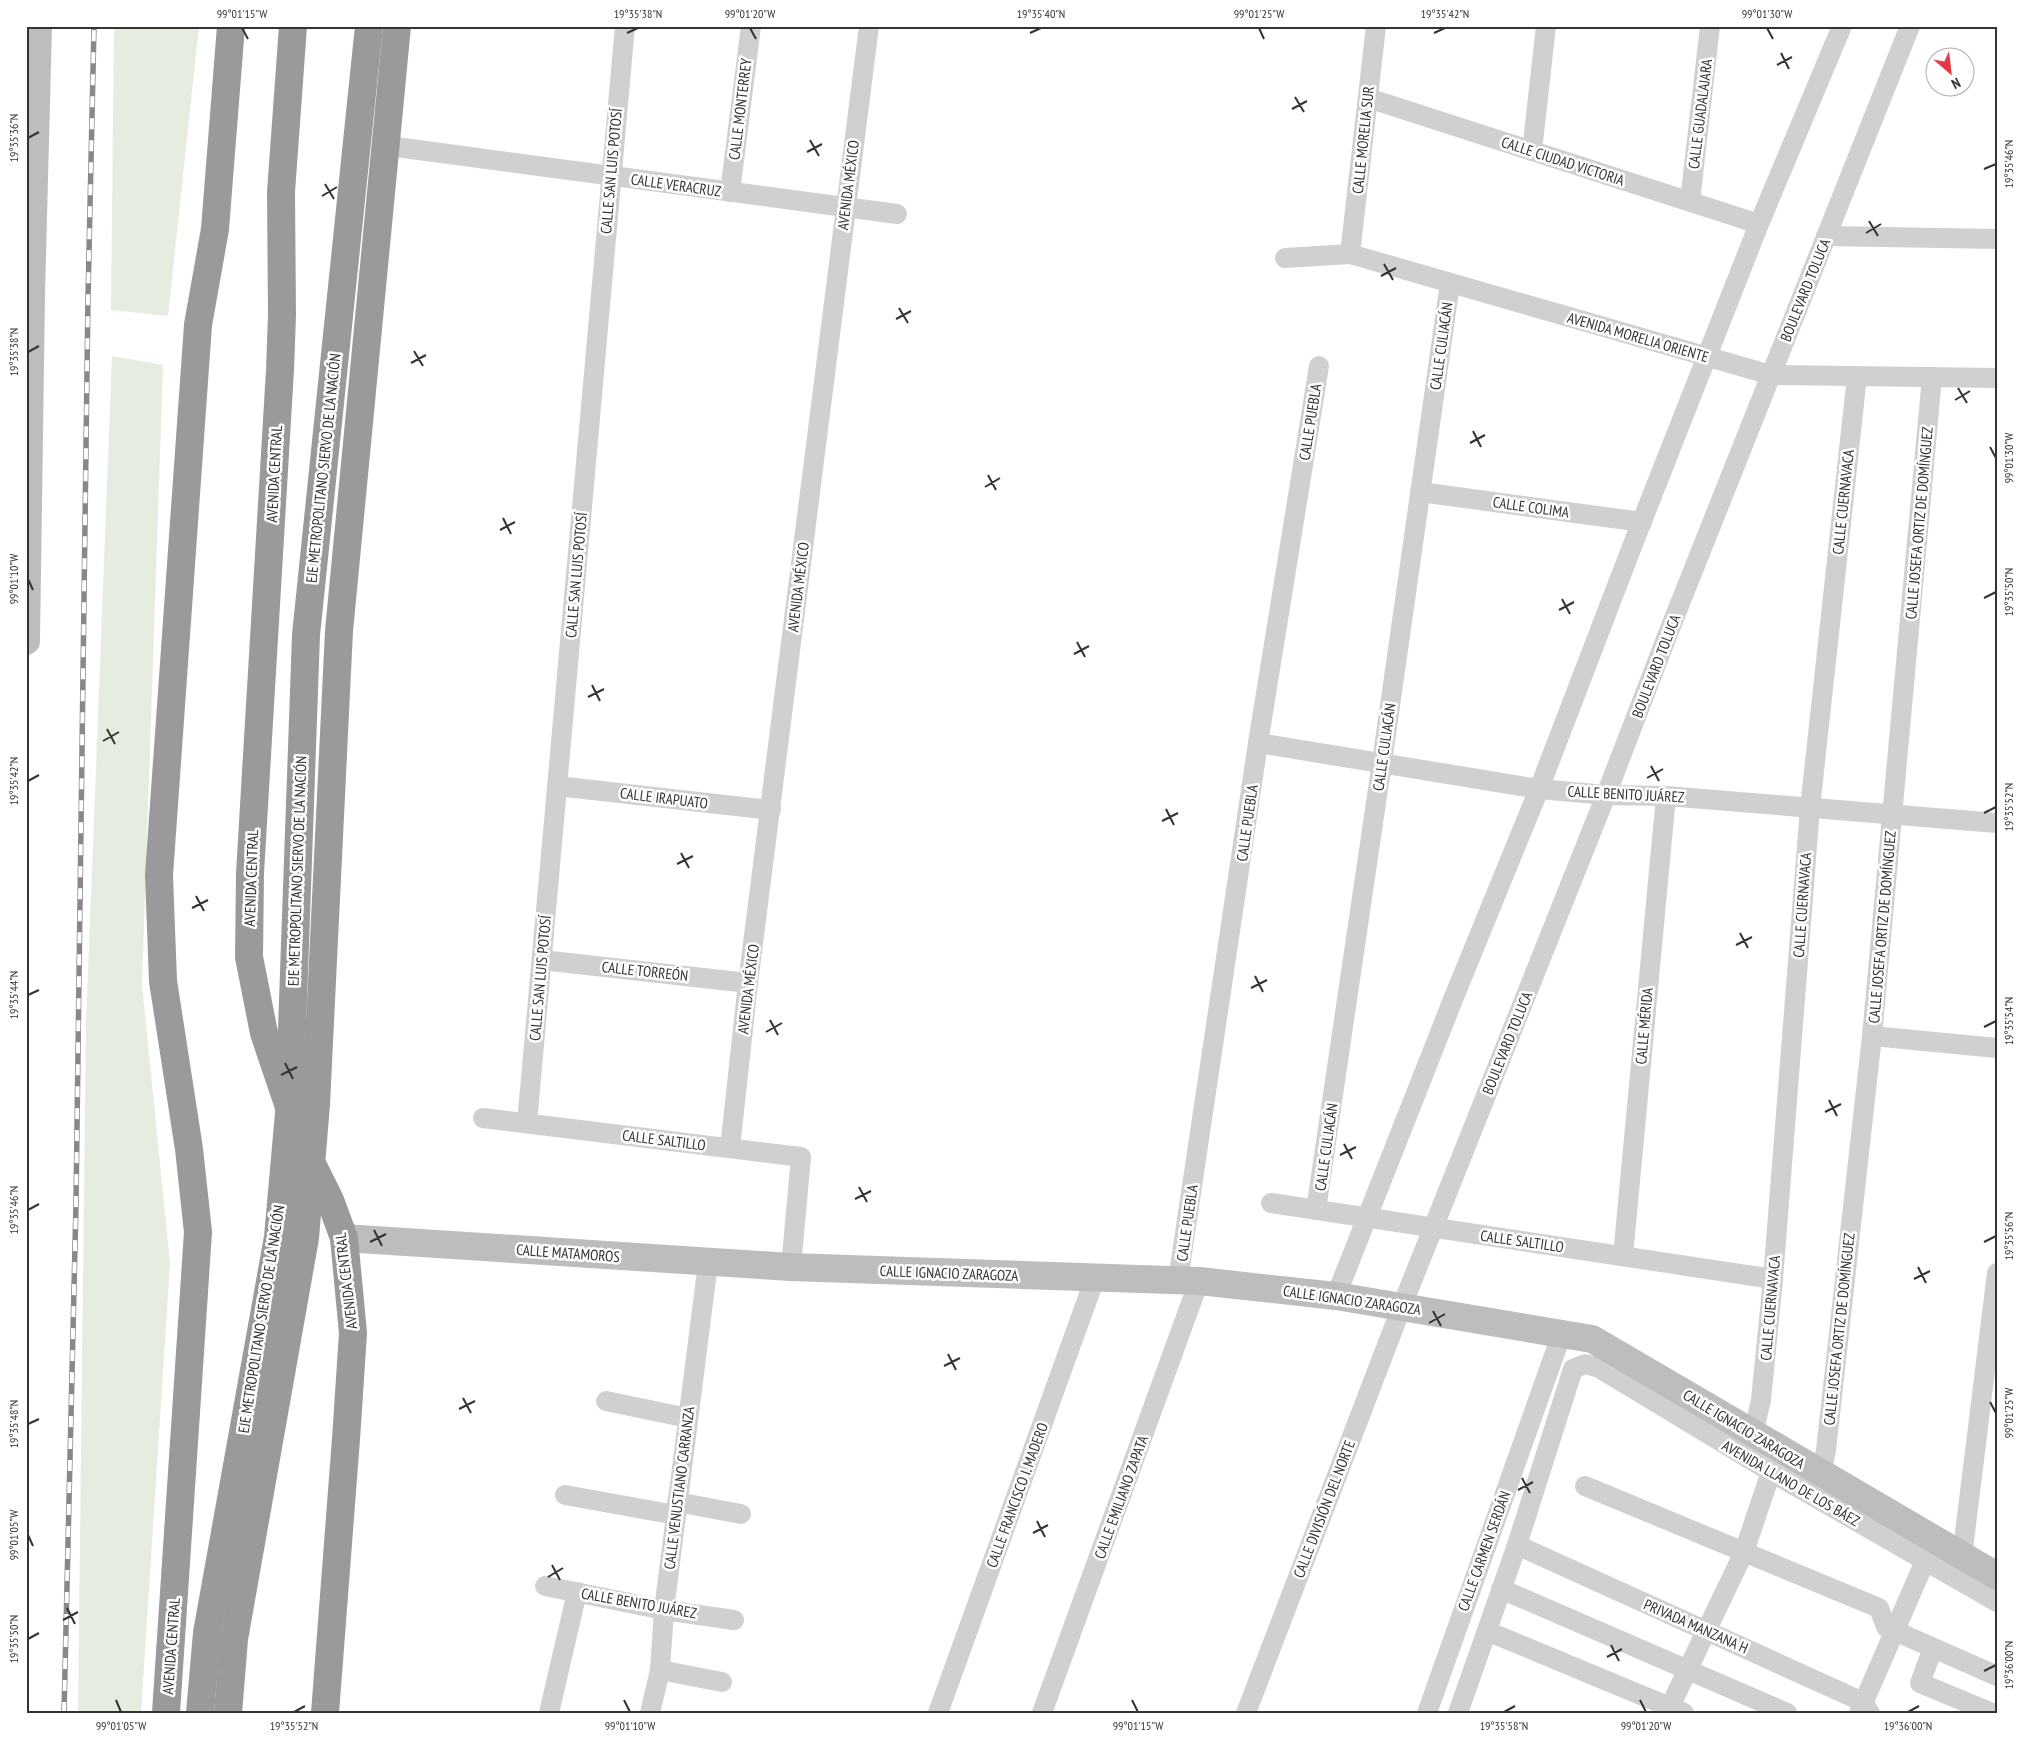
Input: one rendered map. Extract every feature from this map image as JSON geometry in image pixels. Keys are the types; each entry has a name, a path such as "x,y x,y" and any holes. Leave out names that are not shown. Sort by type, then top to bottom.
{"highway":[{"name":"AVENIDA CENTRAL","path":"166,1713 198,1232 189,1149 162,981 159,875 198,325 215,229 230,26"},
{"name":"AVENIDA CENTRAL","path":"293,26 281,192 282,315 280,370 250,873 249,957 264,1033 301,1142 330,1200 344,1238 353,1333 324,1713"},
{"name":"EJE METROPOLITANO SIERVO DE LA NACIÓN","path":"200,1713 207,1634 278,1237 289,1113 306,635 369,26"},
{"name":"EJE METROPOLITANO SIERVO DE LA NACIÓN","path":"228,1713 234,1639 305,1238 316,1104 339,631 397,26"}],"street":[{"path":"26,641 29,195 38,26"},
{"name":"CALLE SAN LUIS POTOSÍ","path":"527,1123 625,26"},
{"name":"CALLE MONTERREY","path":"730,192 751,26"},
{"name":"AVENIDA MÉXICO","path":"730,1148 748,983 869,26"},
{"name":"CALLE MORELIA SUR","path":"1350,254 1376,26"},
{"path":"1532,151 1546,26"},
{"name":"CALLE GUADALAJARA","path":"1690,201 1710,26"},
{"path":"1336,1296 1457,989 1539,789 1759,224 1842,26"},
{"name":"BOULEVARD TOLUCA","path":"1402,1306 1910,26"},
{"name":"CALLE CIUDAD VICTORIA","path":"1368,98 1759,224"},
{"name":"CALLE VERACRUZ","path":"396,147 897,214"},
{"path":"1826,236 1997,239"},
{"name":"AVENIDA MORELIA ORIENTE","path":"1285,258 1350,254 1770,375 1997,378"},
{"name":"CALLE CULIACÁN","path":"1316,1210 1450,283"},
{"name":"CALLE PUEBLA","path":"1189,1281 1258,743 1319,366"},
{"name":"CALLE CUERNAVACA","path":"1753,1434 1761,1400 1773,1279 1810,808 1857,376"},
{"name":"CALLE JOSEFA ORTIZ DE DOMÍNGUEZ","path":"1824,1463 1872,1036 1932,377"},
{"name":"CALLE COLIMA","path":"1420,492 1642,522"},
{"name":"CALLE BENITO JUÁREZ","path":"1258,743 1539,789 1606,795 1666,796 1892,816 1997,823"},
{"name":"CALLE IRAPUATO","path":"557,786 771,810"},
{"name":"CALLE MÉRIDA","path":"1623,1256 1666,796"},
{"name":"CALLE TORREÓN","path":"542,960 748,983"},
{"path":"1872,1036 1997,1048"},
{"name":"CALLE SALTILLO","path":"483,1118 801,1157 792,1267"},
{"name":"CALLE SALTILLO","path":"1271,1203 1773,1279"},
{"name":"CALLE MATAMOROS","path":"344,1238 792,1267"},
{"name":"CALLE VENUSTIANO CARRANZA","path":"650,1713 660,1670 664,1610 676,1508 708,1262"},
{"name":"CALLE IGNACIO ZARAGOZA","path":"792,1267 1189,1281 1336,1296 1592,1339 1753,1434 1824,1463 1962,1557 1997,1576"},
{"path":"1962,1557 1997,1273"},
{"name":"CALLE FRANCISCO I. MADERO","path":"938,1713 1096,1278"},
{"name":"CALLE EMILIANO ZAPATA","path":"1042,1713 1189,1281"},
{"name":"CALLE DIVISIÓN DEL NORTE","path":"1246,1713 1402,1306"},
{"name":"CALLE CARMEN SERDÁN","path":"1427,1713 1562,1333"},
{"name":"CALLE CARMEN SERDÁN","path":"1458,1713 1517,1544 1573,1369 1585,1364"},
{"name":"AVENIDA LLANO DE LOS BÁEZ","path":"1585,1364 1599,1368 1770,1472 1997,1602"},
{"path":"606,1401 688,1418"},
{"path":"1487,1631 1674,1711 1688,1670 1744,1552 1770,1472"},
{"path":"1585,1486 1879,1608 1886,1627 1997,1676"},
{"path":"565,1495 741,1514"},
{"name":"PRIVADA MANZANA H","path":"1517,1544 1706,1630 1864,1709"},
{"path":"1864,1709 1894,1631 1926,1561"},
{"name":"CALLE BENITO JUÁREZ","path":"545,1586 664,1610 734,1620"},
{"path":"1501,1590 1788,1713"},
{"path":"549,1713 577,1592"},
{"path":"1933,1648 1920,1683 1992,1713"},
{"path":"660,1670 722,1682"}],"shaded area":[{"path":"114,26 199,26 168,316 111,310"},
{"path":"112,356 163,365 142,985 170,1263 141,1713 78,1713 86,1024"}],"railway":[{"path":"64,1713 76,1204 88,297 94,26"}]}
